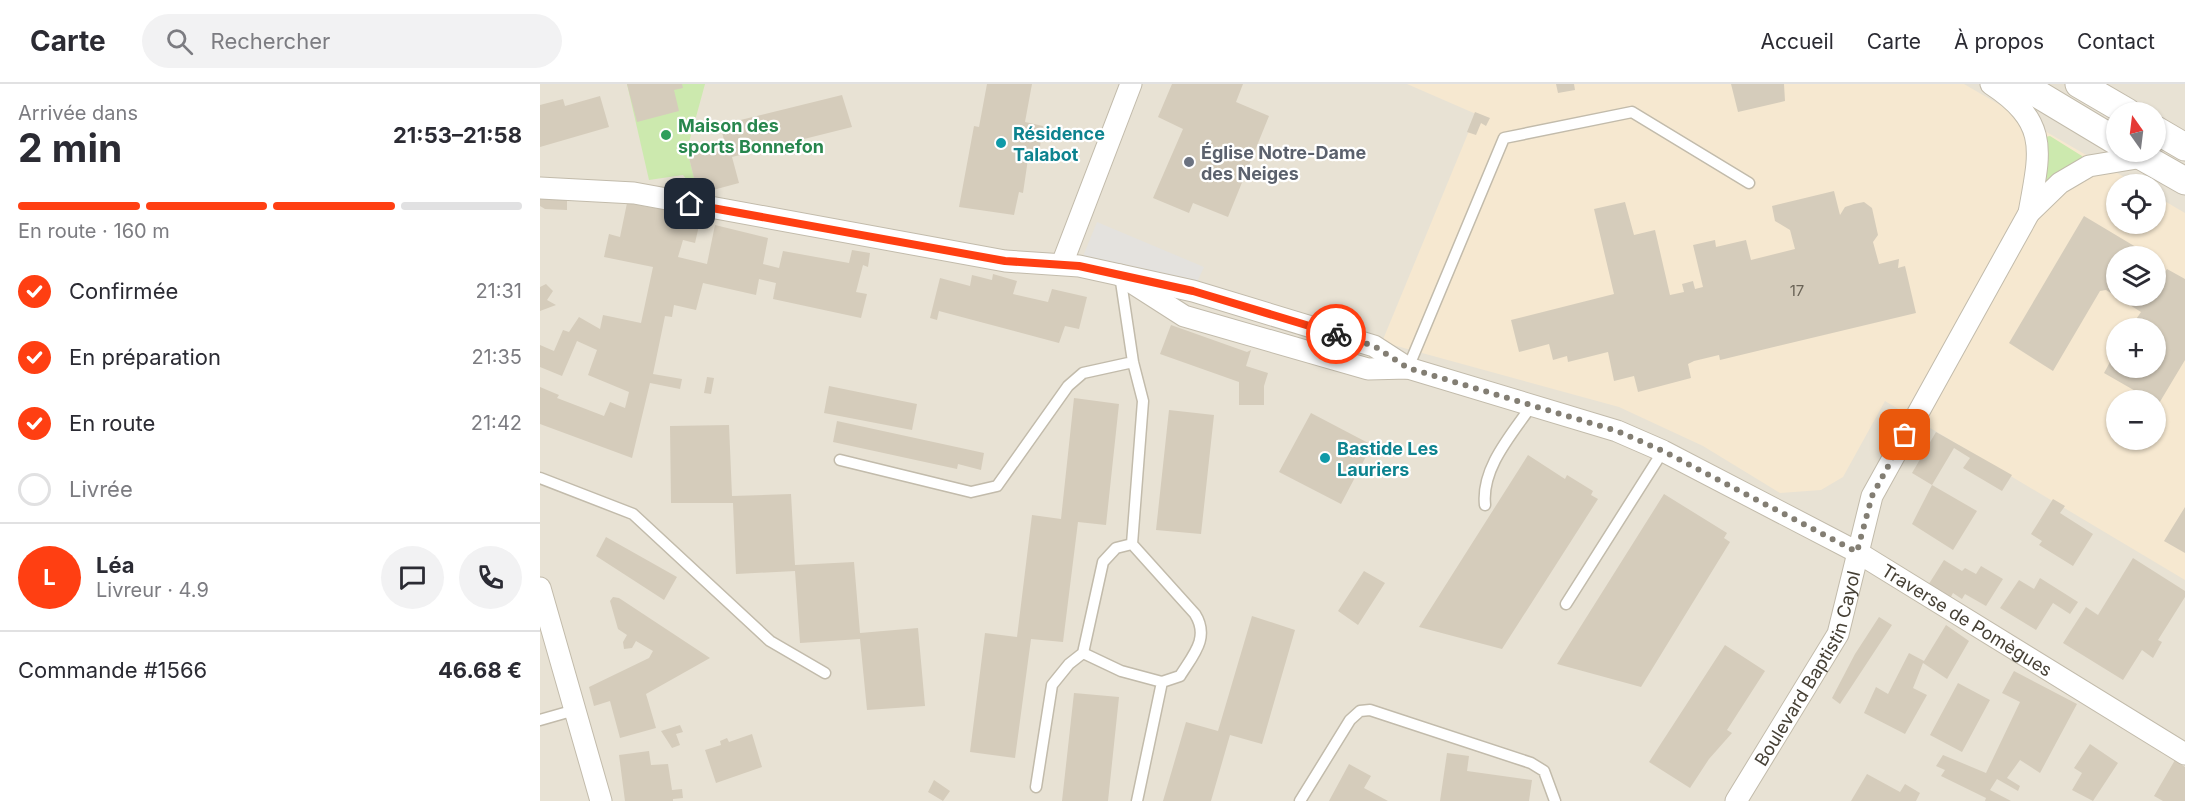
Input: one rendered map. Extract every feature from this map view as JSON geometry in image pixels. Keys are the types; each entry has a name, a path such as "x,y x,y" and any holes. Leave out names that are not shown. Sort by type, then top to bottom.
{"street":[{"path":"1062,264 1131,84"},
{"name":"Boulevard Baptistin Cayol","path":"1991,84 2015,100 2026,112 2033,128 2038,159 2029,213"},
{"path":"2021,84 2106,135"},
{"path":"2079,84 2110,102"},
{"path":"2166,136 2185,147"},
{"name":"Boulevard Baptistin Cayol","path":"1736,801 1838,634 1848,603 1857,552 1872,496 2029,213 2060,183 2089,166 2106,162"},
{"path":"2153,162 2185,181"},
{"name":"Traverse de Pomègues","path":"540,188 634,193 1005,261 1062,264 1120,275 1184,316 1368,369 1408,368 1617,431 1663,451 1857,552 2185,754"},
{"path":"540,588 601,801"}],"lane":[{"path":"1408,368 1504,138 1632,112 1749,183"},
{"path":"1083,653 1121,671 1162,682 1180,676 1203,639 1202,625 1196,614 1132,544 1143,401 1133,362 1120,275"},
{"path":"840,460 971,492 997,486 1068,386 1083,373 1133,362"},
{"path":"1485,505 1483,488 1495,461 1532,405"},
{"path":"1566,604 1663,451"},
{"path":"540,478 633,514 770,641 825,673"},
{"path":"1036,787 1052,685 1069,663 1083,653 1103,562 1116,548 1132,544"},
{"path":"1137,801 1162,682"},
{"path":"540,720 575,710"},
{"path":"1300,801 1350,720 1360,711 1371,710 1531,763 1544,771 1555,801"}],"shaded area":[{"path":"540,84 2185,84 2185,801 540,801"},
{"path":"1407,84 1964,84 2119,174 2106,174 2106,234 2166,234 2166,202 2185,213 2185,580 1885,401 1843,477 1821,490 1780,493 1703,446 1619,407 1382,342 1476,114"},
{"path":"1097,222 1204,267 1193,291 1079,266"}],"green space":[{"name":"Maison des sports Bonnefon","path":"627,84 705,84 687,150 698,193 683,175 649,180"},
{"path":"2050,136 2082,156 2082,160 2059,171 2048,182 2043,180 2045,137"}],"building":[{"path":"627,84 682,84 683,88 674,90 679,111 637,122"},
{"name":"Résidence Talabot","path":"987,84 1032,84 1025,122 1043,126 1038,161 1028,159 1023,193 1019,192 1014,215 959,207 974,126 979,127"},
{"path":"1172,84 1243,84 1236,102 1269,116 1228,217 1193,203 1189,213 1153,198 1183,129 1158,117"},
{"path":"1556,84 1574,84 1575,90 1558,93"},
{"path":"1731,84 1784,84 1785,101 1738,112"},
{"path":"842,95 852,127 732,157 739,183 698,194 687,150 724,140 720,125"},
{"path":"600,96 609,127 540,147 540,105 563,99 565,106"},
{"path":"1475,112 1490,118 1486,126 1481,123 1476,135 1467,132"},
{"path":"1834,191 1840,215 1845,207 1854,204 1864,202 1872,208 1878,235 1873,242 1879,264 1899,259 1898,268 1905,266 1916,313 1720,360 1719,355 1694,361 1688,364 1691,378 1638,392 1634,376 1614,381 1608,352 1568,362 1567,356 1553,360 1549,344 1519,352 1511,320 1614,294 1594,209 1625,202 1634,235 1655,230 1670,295 1684,292 1682,284 1693,281 1695,289 1703,287 1693,245 1715,240 1716,247 1746,240 1751,260 1795,249 1790,230 1775,221 1772,206"},
{"path":"540,196 567,200 567,210 545,209 540,206"},
{"path":"627,203 688,214 688,218 700,221 695,243 683,240 678,257 707,264 715,225 768,238 763,264 779,268 783,251 849,263 852,250 870,253 868,267 863,265 856,292 867,294 861,318 773,299 776,283 759,279 756,295 703,283 696,310 674,305 672,317 665,316 653,374 682,379 680,389 650,383 632,458 540,424 540,387 559,395 557,398 604,416 610,402 625,408 629,392 588,375 597,350 577,341 562,376 540,367 540,345 554,351 563,330 569,332 579,317 600,329 603,315 641,323 653,267 604,257 609,234 620,237"},
{"path":"2084,216 2106,229 2106,234 2114,234 2134,246 2106,246 2106,290 2100,291 2053,371 2009,343"},
{"path":"2167,269 2185,279 2185,360 2166,392 2134,390 2113,378 2166,378 2166,318 2137,318 2141,312 2131,306 2166,306"},
{"path":"993,274 1017,281 1013,294 1048,302 1052,289 1087,297 1079,329 1065,326 1059,343 939,311 937,320 930,318 940,278 970,286 972,275 992,280"},
{"path":"546,284 553,291 547,300 556,305 540,311 540,287"},
{"path":"1171,325 1247,352 1251,350 1246,366 1268,373 1264,386 1264,405 1239,405 1239,382 1160,354"},
{"path":"707,377 714,378 711,394 704,393"},
{"path":"829,386 917,404 912,430 824,413"},
{"path":"1074,398 1119,404 1106,525 1078,522 1063,642 1031,639 1015,758 970,752 985,633 1017,637 1032,515 1061,519"},
{"path":"1169,410 1214,415 1201,534 1156,530"},
{"name":"Bastide Les Lauriers","path":"1311,413 1372,445 1341,504 1279,472"},
{"path":"837,421 984,453 981,470 958,464 957,469 833,442"},
{"path":"729,425 732,496 791,494 795,565 854,562 860,633 918,628 925,706 867,710 860,639 800,643 795,571 736,574 733,503 671,503 670,426"},
{"path":"1936,432 2012,475 2002,491 1963,468 1970,458 1954,448 1932,485 1912,473"},
{"path":"1528,455 1565,479 1567,475 1593,491 1591,495 1598,499 1502,649 1419,627"},
{"path":"1932,485 1977,511 1953,550 1912,524"},
{"path":"1664,494 1727,533 1724,538 1730,542 1641,687 1557,664"},
{"path":"2053,499 2065,506 2060,513 2093,534 2073,566 2039,545 2042,541 2031,534"},
{"path":"2185,507 2185,553 2164,541"},
{"path":"606,537 677,577 664,600 596,556"},
{"path":"2133,558 2185,591 2185,597 2158,640 2162,642 2153,658 2142,650 2123,680 2063,643 2086,607 2098,615"},
{"path":"1944,560 1962,571 1965,568 1976,574 1981,566 2003,579 1986,606 1965,594 1962,599 1953,593 1947,604 1925,590"},
{"path":"1364,571 1385,583 1358,625 1338,611"},
{"path":"2040,578 2078,602 2070,614 2053,603 2036,630 2000,608 2019,580 2034,589"},
{"path":"613,597 619,598 710,658 646,694 656,728 620,738 610,701 594,706 589,687 649,658 653,651 636,641 632,648 624,649 623,642 627,635 618,629 610,601"},
{"path":"1252,616 1295,630 1262,744 1230,735 1211,801 1163,801 1186,722 1218,731"},
{"path":"1879,617 1892,625 1840,704 1832,698 1855,654"},
{"path":"1946,625 1969,641 1947,679 1923,663 1913,688 1927,695 1905,734 1864,713 1876,687 1888,694 1909,653 1924,661"},
{"path":"1725,645 1765,671 1727,730 1732,733 1709,759 1690,788 1649,762"},
{"path":"2014,671 2077,704 2040,773 2020,760 2007,778 2020,786 2018,791 1997,779 1990,790 2011,801 1985,801 1986,798 1941,776 1945,770 1936,766 1943,755 1986,773 2020,702 2002,693"},
{"path":"1958,683 1990,700 1962,752 1930,735"},
{"path":"1074,693 1119,697 1108,801 1062,801"},
{"path":"680,725 683,732 676,734 680,745 672,748 661,731"},
{"path":"752,734 762,767 716,783 705,750 721,745 720,741 727,738 729,742"},
{"path":"2090,744 2118,763 2093,801 2072,790 2082,773 2074,768"},
{"path":"649,751 651,765 668,764 672,790 682,789 683,798 673,799 673,801 625,801 619,755"},
{"path":"1447,753 1469,756 1467,771 1532,780 1529,801 1440,801"},
{"path":"2175,760 2185,767 2185,801 2163,801 2154,796"},
{"path":"1349,764 1371,776 1364,788 1388,801 1329,801"},
{"path":"1867,774 1900,792 1905,784 1920,793 1916,801 1851,801"},
{"path":"934,780 950,791 943,801 928,792"}],"way so far":[{"path":"1336,334 1374,346 1408,368 1617,431 1663,451 1857,552 1872,496 1905,435"}],"place":[{"name":"Maison des sports Bonnefon","path":"666,135"},
{"name":"Résidence Talabot","path":"1001,143"},
{"name":"Église Notre-Dame des Neiges","path":"1189,162"},
{"name":"Bastide Les Lauriers","path":"1325,458"}],"route":[{"path":"690,204 1005,261 1079,266 1193,291 1336,334"}]}
